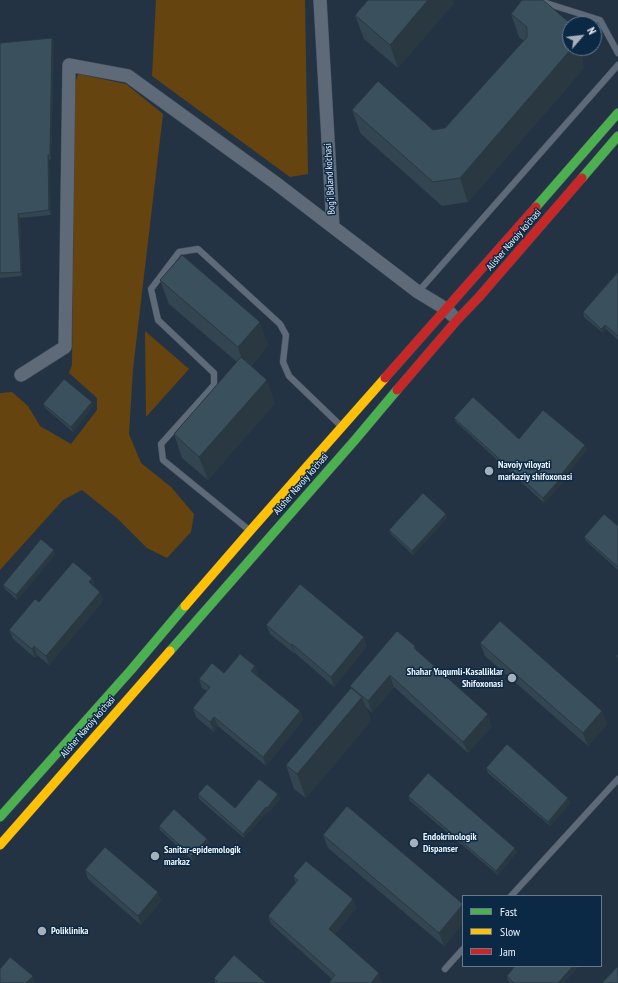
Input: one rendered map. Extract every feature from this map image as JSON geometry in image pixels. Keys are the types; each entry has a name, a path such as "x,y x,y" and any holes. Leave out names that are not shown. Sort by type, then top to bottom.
{"main road":[{"name":"Alisher Navoiy ko'chasi","path":"0,817 131,670 258,536 348,433 446,309 618,113"},
{"name":"Alisher Navoiy ko'chasi","path":"0,845 258,536 348,433 479,298 618,136"}],"street":[{"name":"Bog'i Baland ko'chasi","path":"320,0 333,227 418,292 446,309 457,320"},
{"path":"21,376 65,347 69,65 128,76 277,184 333,227"}],"lane":[{"path":"536,0 600,20 618,53"},
{"path":"418,292 618,65"},
{"path":"258,536 163,460 161,444 214,385 214,372 158,320 151,289 179,252 198,249 280,324 286,335 283,362 289,376 348,433"},
{"path":"512,895 618,779"},
{"path":"445,969 462,950"}],"shaded area":[{"path":"156,0 305,0 308,174 290,177 152,76"},
{"path":"78,74 126,84 163,114 133,369 129,434 141,463 171,487 194,514 191,532 167,558 147,548 118,519 82,490 63,500 0,570 0,393 12,392 28,406 40,426 71,444 97,410 97,398 69,373 72,365 75,84"},
{"path":"145,331 189,369 146,417"}],"building":[{"path":"368,0 428,0 390,45 355,15"},
{"path":"522,0 543,0 562,16 562,56 565,56 460,178 433,182 352,110 378,81 433,130 445,128 527,37 527,27 511,14"},
{"path":"52,38 50,155 48,155 49,210 18,214 21,272 0,273 0,43"},
{"path":"182,255 260,322 238,347 160,280"},
{"path":"618,272 618,336 605,325 601,329 583,312"},
{"path":"241,357 267,380 199,457 174,434"},
{"path":"64,379 92,402 71,427 43,404"},
{"path":"473,397 519,439 543,410 585,445 560,476 561,478 543,498 454,418"},
{"path":"423,493 446,514 412,551 389,530"},
{"path":"604,514 618,526 618,567 584,537"},
{"path":"41,539 54,550 16,595 3,585"},
{"path":"73,562 92,578 89,582 100,592 46,656 34,646 32,649 9,630 35,599 39,602"},
{"path":"300,584 364,637 331,677 292,644 291,645 266,625"},
{"path":"500,621 602,711 583,733 480,643"},
{"path":"397,631 488,714 463,742 390,675 368,701 350,686"},
{"path":"240,654 255,666 251,671 300,711 263,757 214,717 210,722 193,708 210,687 199,679 212,663 224,673"},
{"path":"351,688 362,697 297,774 286,765"},
{"path":"507,744 568,798 548,822 486,768"},
{"path":"428,773 515,848 496,871 408,796"},
{"path":"259,779 278,794 243,834 198,794 207,784 235,808"},
{"path":"347,806 462,903 462,905 439,933 323,835"},
{"path":"174,809 207,839 191,856 159,826"},
{"path":"105,847 158,892 138,916 85,870"},
{"path":"306,861 353,899 329,929 379,973 371,983 329,983 335,975 268,916 298,880 293,876"},
{"path":"234,955 266,983 219,983 214,978"},
{"path":"10,957 33,976 26,983 0,983 0,969"},
{"path":"514,967 572,967 558,983 514,983 507,976"},
{"path":"617,967 618,983 602,983"}],"traffic: fast":[{"path":"536,207 618,113"},
{"path":"582,178 618,136"},
{"path":"170,651 397,390"},
{"path":"0,817 131,670 185,606"}],"traffic: slow":[{"path":"185,606 385,378"},
{"path":"0,845 170,651"}],"traffic: jam":[{"path":"397,390 582,178"},
{"path":"385,378 536,207"}],"place":[{"name":"Navoiy viloyati markaziy shifoxonasi","path":"489,471"},
{"name":"Shahar Yuqumli-Kasalliklar Shifoxonasi","path":"512,678"},
{"name":"Endokrinologik Dispanser","path":"414,843"},
{"name":"Sanitar-epidemologik markaz","path":"155,856"},
{"name":"Poliklinika","path":"42,931"}]}
